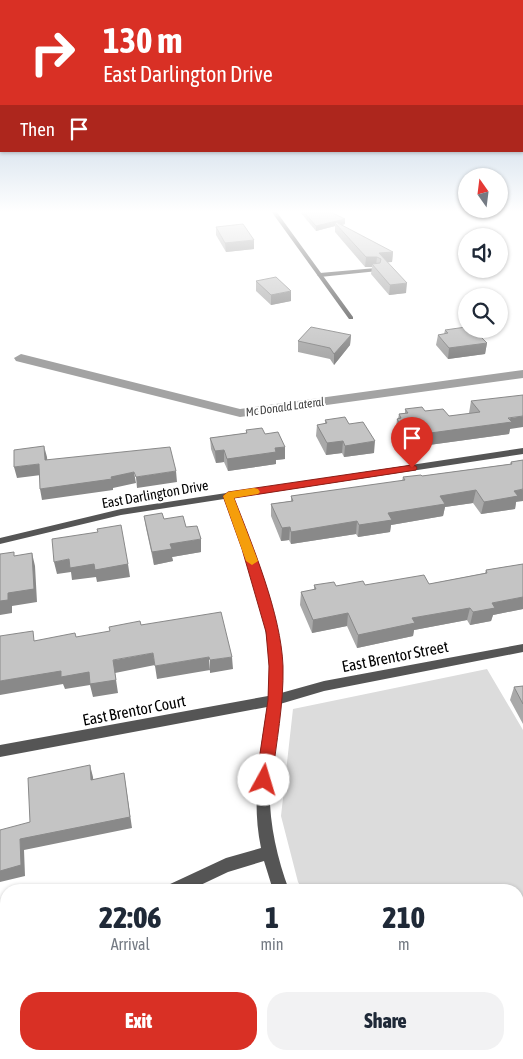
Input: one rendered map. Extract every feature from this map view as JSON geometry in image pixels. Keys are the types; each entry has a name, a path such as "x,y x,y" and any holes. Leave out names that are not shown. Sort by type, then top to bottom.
{"street":[{"path":"309,260 351,318"},
{"name":"East Darlington Drive","path":"0,541 121,512 523,451"},
{"path":"228,496 248,549 273,632 276,666 275,700 262,797 269,853 279,884"},
{"name":"East Brentor Street","path":"275,700 324,686 523,648"},
{"name":"East Brentor Court","path":"0,751 275,700"},
{"path":"186,884 226,865 269,853"}],"lane":[{"path":"320,275 376,270"}],"shaded area":[{"path":"487,669 523,730 523,884 299,884 281,816 293,709"}],"building":[{"path":"381,260 386,260 407,283 390,285 372,264 380,263"},
{"path":"276,277 291,291 271,295 256,281"},
{"path":"311,327 351,335 334,354 330,348 298,341"},
{"path":"458,328 458,338 482,338 487,343 449,348 438,335 448,333 445,330"},
{"path":"523,395 523,416 508,418 512,422 408,436 397,419 401,418 399,414 408,413 405,409 422,407 425,411 443,409 449,416 480,412 471,401"},
{"path":"345,417 349,424 363,422 375,441 345,446 343,441 327,443 317,425 327,423 325,420"},
{"path":"262,428 265,434 278,432 285,447 275,448 276,452 227,459 224,450 215,451 210,438 247,433 246,430"},
{"path":"44,446 45,460 170,447 176,471 136,477 134,472 111,477 112,479 40,489 39,464 14,467 14,450"},
{"path":"523,460 523,489 514,491 518,496 484,502 476,490 440,496 445,504 388,513 392,520 359,525 357,521 291,532 290,527 282,528 271,504 293,501 291,496 405,480 403,477 512,464 511,462"},
{"path":"162,513 164,519 183,516 186,527 197,526 201,539 170,544 172,549 152,552 144,516"},
{"path":"121,525 128,564 95,570 94,564 70,568 69,559 54,562 52,539 98,532 97,529"},
{"path":"14,552 14,556 32,553 34,589 8,593 8,600 0,601 0,554"},
{"path":"523,564 523,597 492,603 495,608 473,612 470,608 412,618 415,623 358,635 348,613 313,620 301,592 316,589 314,585 334,582 336,586 363,581 365,585 424,575 429,584 487,573 486,570"},
{"path":"221,612 232,657 210,660 209,657 155,666 153,653 113,660 116,680 90,684 89,672 61,677 61,671 0,681 0,636 33,631 34,641 75,633 76,637 110,631 109,627 140,621 141,625"},
{"path":"523,686 523,704 514,687"},
{"path":"90,765 91,780 124,773 130,817 20,839 21,865 0,871 0,830 30,822 28,778"}],"waterway":[{"name":"Mc Donald Lateral","path":"21,358 240,413 523,374"}],"slow traffic":[{"path":"252,561 228,496 254,492"}],"route":[{"path":"264,780 275,700 276,666 273,632 248,549 228,496 412,468"}]}
